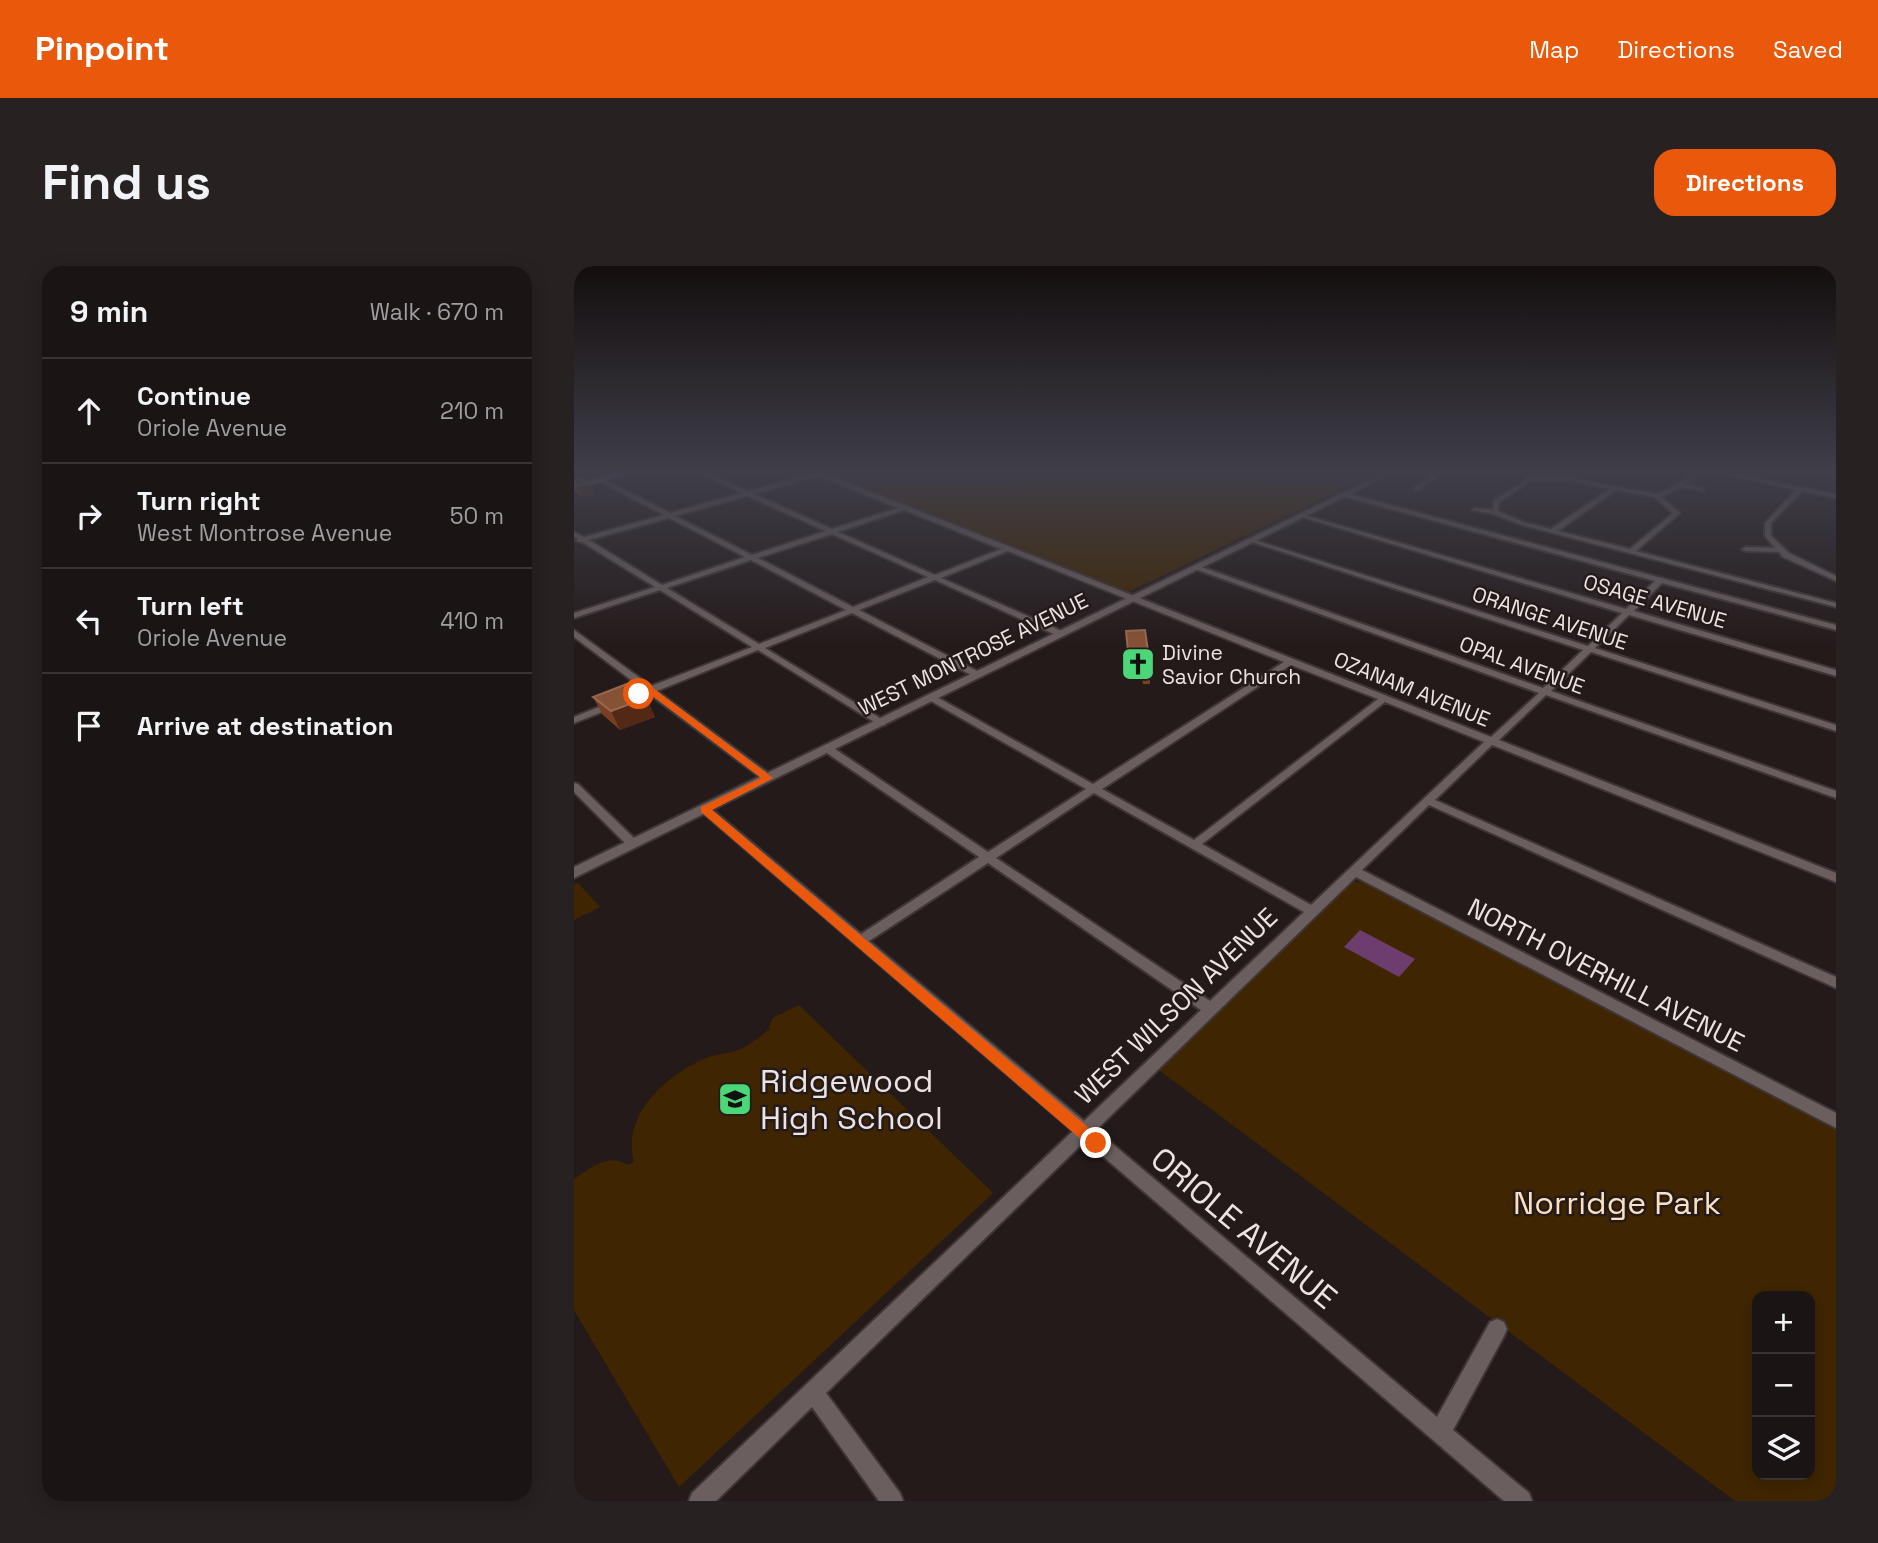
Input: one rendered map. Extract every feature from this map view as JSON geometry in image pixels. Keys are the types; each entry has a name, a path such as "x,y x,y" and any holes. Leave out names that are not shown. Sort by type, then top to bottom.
{"street":[{"path":"579,541 615,531"},
{"path":"699,531 978,675"},
{"path":"574,617 832,531 1060,634"},
{"name":"OZANAM AVENUE","path":"960,531 1836,878"},
{"name":"WEST MONTROSE AVENUE","path":"574,873 1273,531"},
{"name":"OSAGE AVENUE","path":"1352,531 1836,673"},
{"path":"1475,531 1836,628"},
{"path":"1551,531 1836,605"},
{"path":"1632,551 1656,531"},
{"path":"1768,531 1768,536 1779,550 1836,579"},
{"path":"1538,548 1556,532"},
{"path":"574,534 579,541 662,587 882,723"},
{"name":"ORANGE AVENUE","path":"1252,541 1836,728"},
{"path":"574,720 1007,549"},
{"path":"1746,549 1779,550"},
{"name":"OPAL AVENUE","path":"1196,568 1836,795"},
{"name":"WEST WILSON AVENUE","path":"700,1501 1312,911 1660,581"},
{"path":"574,632 768,778"},
{"path":"859,940 1289,662"},
{"path":"932,698 1312,911"},
{"path":"1194,845 1384,699"},
{"path":"828,749 1211,1009"},
{"path":"574,786 634,844"},
{"path":"1428,801 1836,983"},
{"name":"ORIOLE AVENUE","path":"705,809 1521,1501"},
{"name":"NORTH OVERHILL AVENUE","path":"1354,871 1835,1119"},
{"path":"1440,1432 1497,1329"},
{"path":"813,1392 892,1501"}],"green space":[{"path":"974,531 1256,531 1129,592"},
{"name":"Norridge Park","path":"1352,882 1365,882 1836,1128 1836,1501 1735,1501 1159,1070"},
{"path":"578,883 600,907 574,920 574,885"},
{"name":"Ridgewood High School","path":"799,1005 993,1193 679,1487 574,1310 574,1179 593,1166 607,1161 621,1161 628,1165 634,1162 634,1128 650,1099 662,1086 691,1065 746,1046 770,1029 773,1018"}],"shaded area":[{"path":"1360,930 1415,959 1399,977 1344,947"}],"building":[{"path":"1145,630 1150,665 1142,666 1141,661 1129,662 1126,631"},
{"path":"627,684 646,698 611,711 593,697"}],"place":[{"name":"Divine Savior Church","path":"1138,664"},
{"name":"Ridgewood High School","path":"735,1099"}],"route":[{"path":"639,694 650,690 768,778 705,809 1096,1143"}]}
